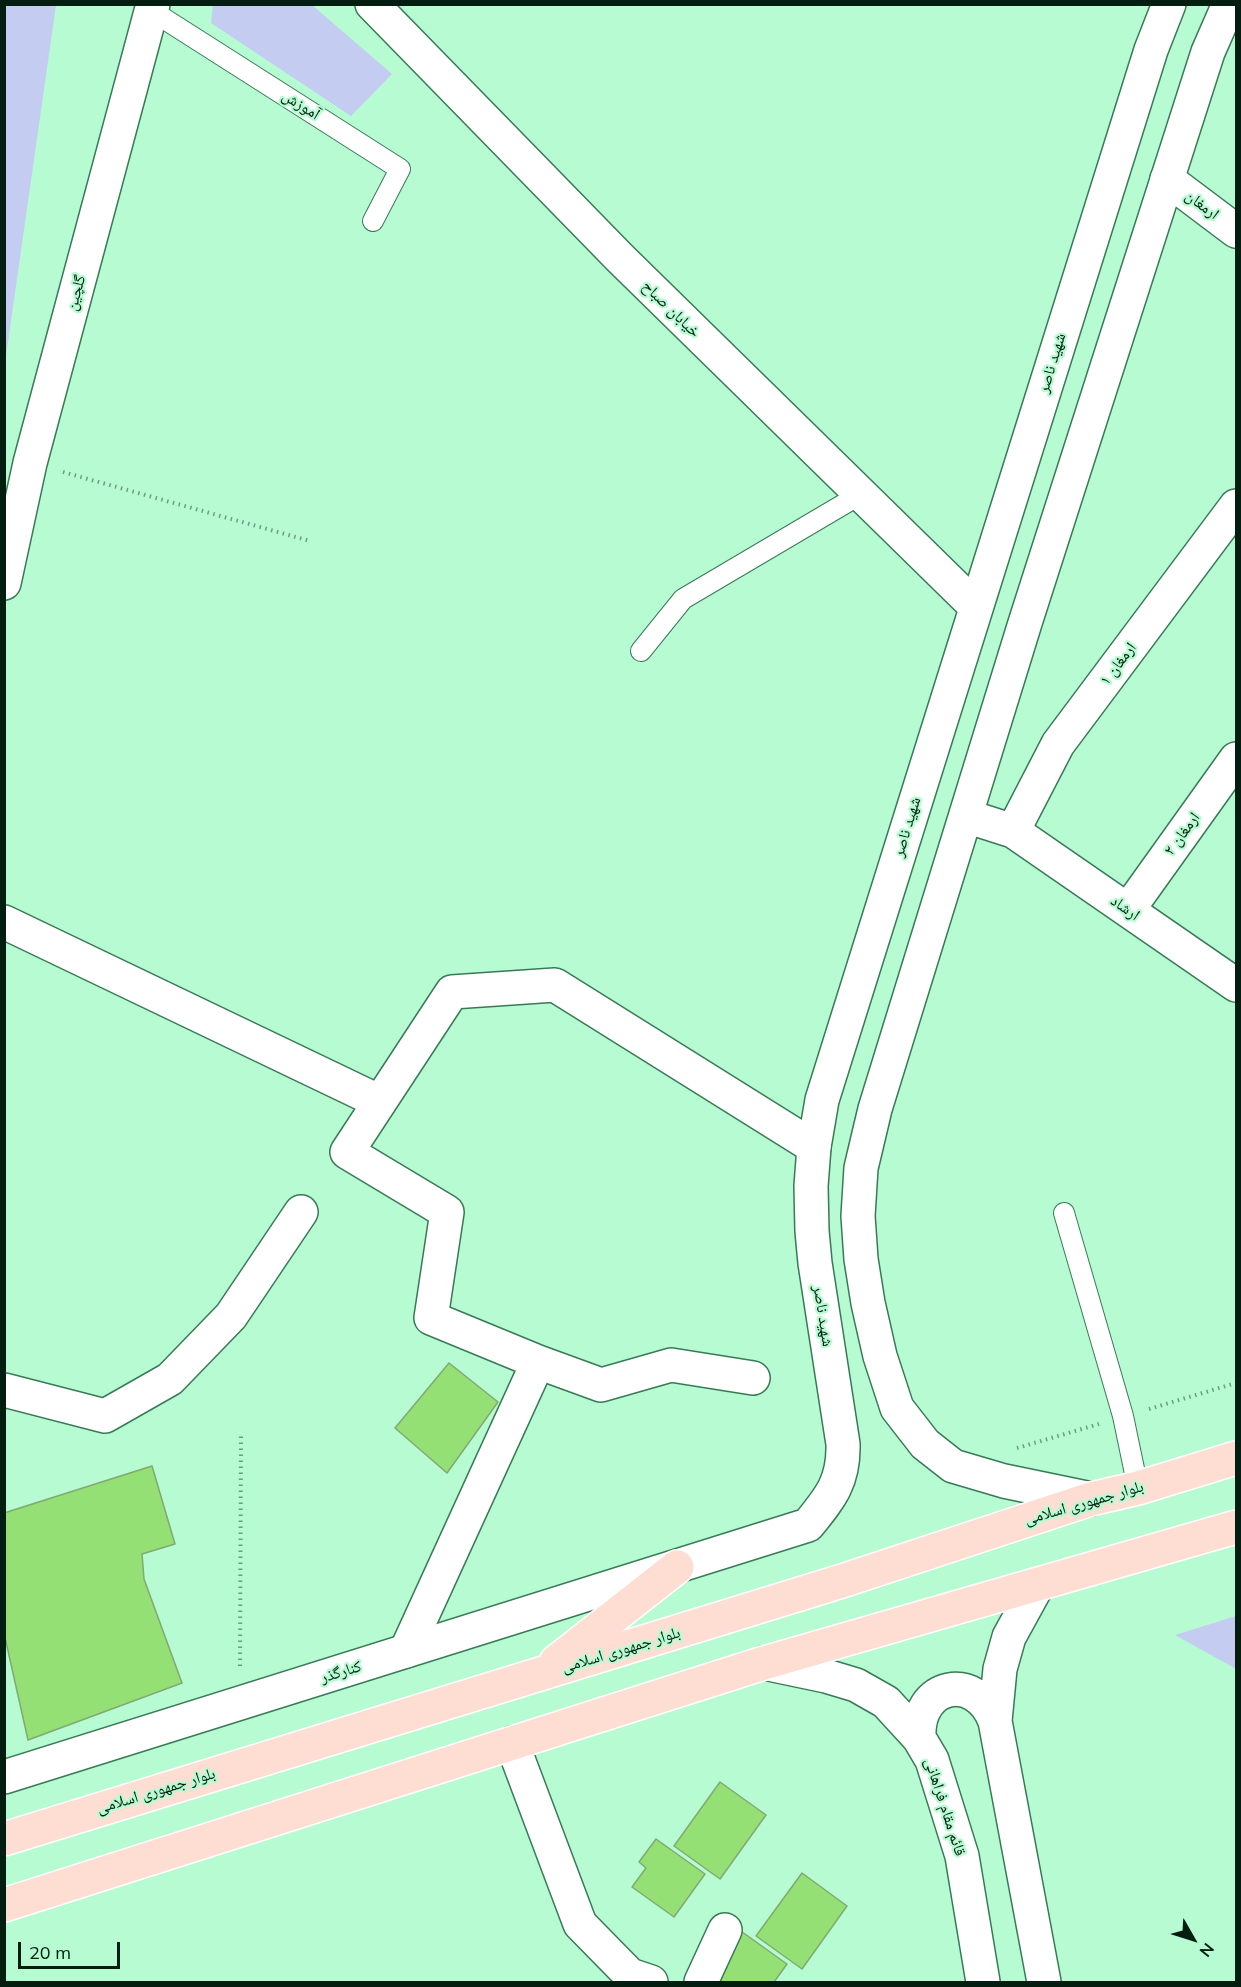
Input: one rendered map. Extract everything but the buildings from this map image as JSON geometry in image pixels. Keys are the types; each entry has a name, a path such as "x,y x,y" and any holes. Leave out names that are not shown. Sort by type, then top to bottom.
{"main road":[{"name":"بلوار جمهوری اسلامی","path":"4,1839 842,1581 1091,1499 1138,1488 1236,1458"},
{"path":"4,1905 764,1663 1236,1527"},
{"path":"540,1675 677,1567"}],"street":[{"name":"خیابان صباح","path":"372,4 620,258 976,607"},
{"name":"شهید ناصر","path":"677,1567 808,1525 831,1497 840,1479 844,1459 843,1444 814,1263 812,1231 811,1186 814,1147 822,1100 1151,50 1169,4"},
{"path":"1091,1499 1004,1481 953,1466 925,1444 897,1408 880,1356 861,1258 858,1216 861,1167 875,1109 1025,623 1208,52 1229,4"},
{"name":"گلچین","path":"4,584 30,463 153,8"},
{"name":"ارمغان","path":"1167,179 1236,231"},
{"name":"ارمغان ۱","path":"1013,831 1058,744 1236,506"},
{"path":"976,607 1025,623"},
{"name":"ارمغان ۲","path":"1128,910 1236,759"},
{"name":"ارشاد","path":"966,816 1013,831 1236,985"},
{"path":"4,922 380,1102"},
{"path":"753,1378 670,1365 602,1385 538,1362 431,1318 447,1212 347,1152 452,992 555,985 814,1147"},
{"path":"4,1390 105,1416 170,1378 231,1316 302,1212"},
{"path":"406,1651 538,1362"},
{"name":"کنارگذر","path":"4,1777 677,1567"},
{"path":"995,1721 1000,1669 1009,1637 1037,1586"},
{"name":"قائم مقام فراهانی","path":"764,1663 856,1685 886,1702 919,1738 932,1760 962,1856 983,1983"},
{"path":"919,1738 918,1724 921,1711 930,1699 942,1692 955,1689 969,1691 981,1698 990,1708 995,1721 1044,1983"},
{"path":"512,1743 580,1923 638,1980"},
{"path":"701,1983 725,1930"}],"lane":[{"name":"آموزش","path":"153,8 400,169 373,221"},
{"path":"641,651 683,599 861,494"},
{"path":"1064,1213 1123,1416 1138,1488"}],"path":[{"path":"30,463 310,541"},
{"path":"240,1703 242,1436"}],"shaded area":[{"path":"4,5 56,5 5,363"},
{"path":"213,5 312,5 392,74 351,116 211,23"},
{"path":"1236,1616 1236,1669 1175,1635"}]}
